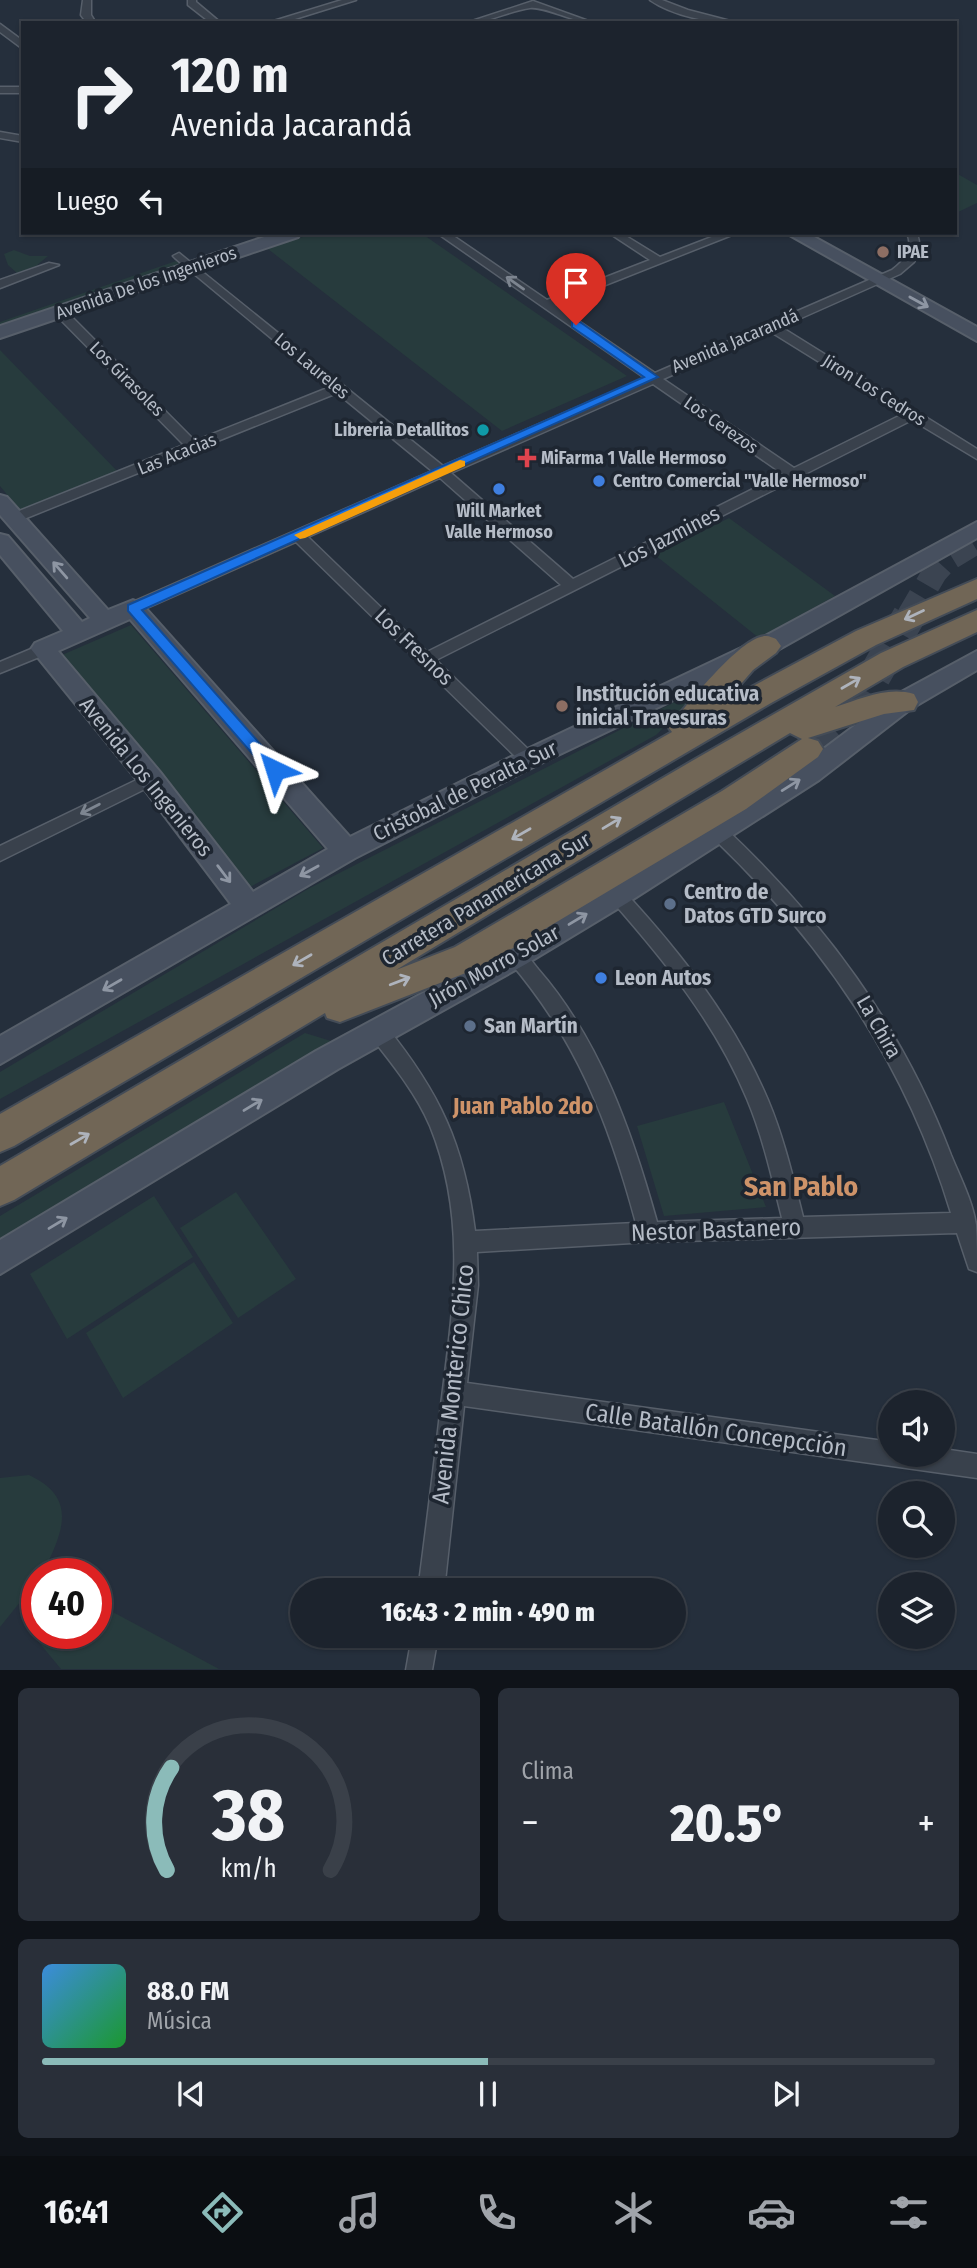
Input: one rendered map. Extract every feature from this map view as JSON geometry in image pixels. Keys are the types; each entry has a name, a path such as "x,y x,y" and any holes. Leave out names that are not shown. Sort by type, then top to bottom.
{"highway":[{"name":"Carretera Panamericana Sur","path":"0,1134 665,750 866,638 977,588"},
{"name":"Carretera Panamericana Sur","path":"0,1187 703,769 892,660 977,620"},
{"path":"665,750 742,663 766,646"},
{"path":"703,769 819,722 883,703 902,702"},
{"path":"289,1017 344,1006 386,987 468,957 734,800 807,749"}],"street":[{"path":"87,0 86,15 90,21"},
{"path":"192,0 191,3 196,9 214,21"},
{"path":"278,21 352,0"},
{"path":"654,0 685,12 725,21"},
{"path":"477,21 533,4 584,21"},
{"path":"0,27 21,44"},
{"path":"0,90 21,90"},
{"path":"0,135 21,139"},
{"name":"Avenida De los Ingenieros","path":"0,332 60,312 186,261 241,235"},
{"name":"Avenida De los Ingenieros","path":"0,317 186,261 284,235"},
{"name":"Los Cerezos","path":"445,235 793,474"},
{"path":"617,235 659,261"},
{"path":"546,304 728,235"},
{"path":"799,235 977,335"},
{"path":"828,235 977,316"},
{"path":"896,272 915,255 917,245 913,235"},
{"name":"Los Laureles","path":"186,261 441,472 572,586"},
{"path":"0,284 53,265"},
{"name":"Avenida Jacarandá","path":"0,668 652,377 896,272"},
{"name":"Los Girasoles","path":"60,312 194,446"},
{"name":"Jiron Los Cedros","path":"771,326 977,455"},
{"name":"Las Acacias","path":"7,510 194,446 339,388"},
{"name":"Los Jazmines","path":"426,659 913,414"},
{"path":"7,510 105,621"},
{"name":"Cristobal de Peralta Sur","path":"0,1051 346,851 528,759 766,646 977,529"},
{"name":"Los Fresnos","path":"299,536 528,759"},
{"path":"0,541 78,633"},
{"path":"133,608 346,851"},
{"name":"Avenida Los Ingenieros","path":"43,649 151,779 248,906"},
{"name":"Jirón Morro Solar","path":"0,1258 378,1031 516,956 617,895 810,773 902,702 977,659"},
{"path":"0,855 151,779"},
{"name":"La Chira","path":"718,832 796,908 843,968 884,1032 913,1087 942,1155 977,1262"},
{"path":"617,895 672,957 706,1003 748,1079 770,1133 795,1227"},
{"path":"516,956 537,978 558,1009 601,1083 629,1157 649,1232"},
{"name":"Avenida Monterico Chico","path":"378,1031 415,1079 435,1116 448,1148 460,1191 467,1242 467,1285 433,1578"},
{"name":"Nestor Bastanero","path":"467,1242 649,1232 966,1223"},
{"name":"Calle Batallón Concepcción","path":"455,1393 977,1466"},
{"path":"419,1670 423,1648"}],"green space":[{"path":"957,174 977,185 977,203 957,213"},
{"path":"308,235 424,235 627,376 502,431 268,249"},
{"path":"14,250 30,256 48,256 36,266 17,273 8,265 4,254"},
{"path":"176,261 182,266 0,329 0,322"},
{"path":"0,350 119,473 20,510 0,486"},
{"path":"729,518 835,596 759,638 655,555"},
{"path":"131,625 323,848 248,888 62,655"},
{"path":"708,685 656,735 0,1099 0,1072 308,889"},
{"path":"305,1033 331,1041 0,1244 0,1216"},
{"path":"724,1102 766,1207 664,1216 637,1126"},
{"path":"236,1192 296,1279 238,1318 180,1228"},
{"path":"154,1196 193,1257 67,1339 30,1274"},
{"path":"194,1262 233,1323 123,1398 86,1333"},
{"path":"29,1475 44,1484 55,1494 62,1517 61,1529 50,1558 21,1558 21,1601 0,1627 0,1478"},
{"path":"112,1612 219,1669 61,1669 44,1649 112,1649"}],"tunnel":[{"path":"908,618 935,572 946,560 977,541"},
{"path":"807,749 861,699 909,616"}],"slow traffic":[{"path":"300,535 460,463"}],"place":[{"name":"IPAE","path":"883,252"},
{"name":"Libreria Detallitos","path":"483,430"},
{"name":"MiFarma 1 Valle Hermoso","path":"527,458"},
{"name":"Centro Comercial \"Valle Hermoso\"","path":"599,481"},
{"name":"Will Market Valle Hermoso","path":"499,489"},
{"name":"Institución educativa inicial Travesuras","path":"562,706"},
{"name":"Centro de Datos GTD Surco","path":"670,904"},
{"name":"Leon Autos","path":"601,978"},
{"name":"San Martín","path":"470,1026"}],"district":[{"name":"Juan Pablo 2do","path":"523,1106"},
{"name":"San Pablo","path":"801,1186"}],"route":[{"path":"275,770 133,608 652,377 576,325"}]}
